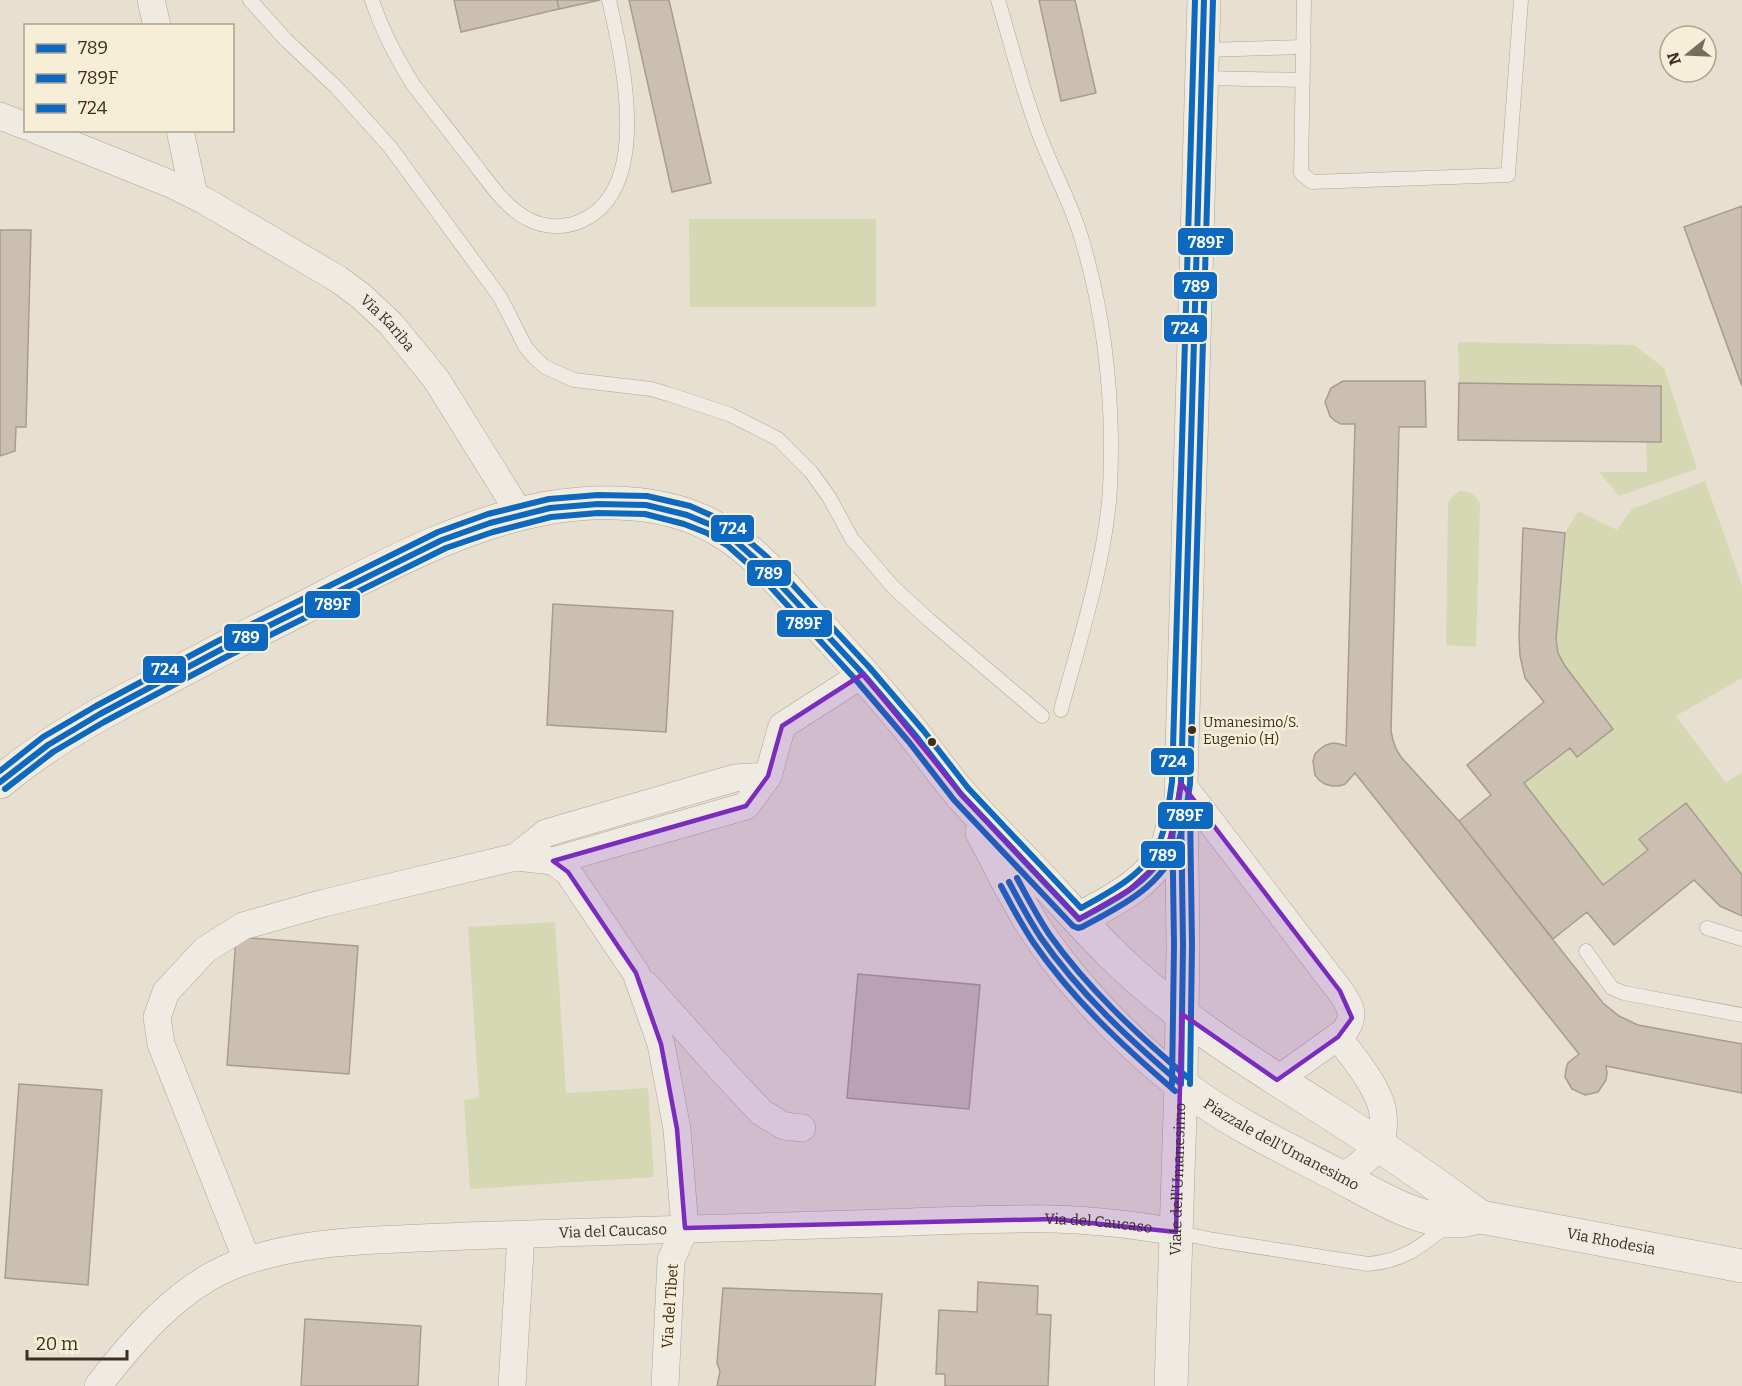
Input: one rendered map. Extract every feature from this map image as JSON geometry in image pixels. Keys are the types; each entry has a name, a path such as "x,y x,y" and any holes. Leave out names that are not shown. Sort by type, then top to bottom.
{"street":[{"path":"151,0 157,24"},
{"name":"Viale dell'Umanesimo","path":"1171,1386 1181,1084 1181,783 1204,0"},
{"path":"0,116 24,125"},
{"name":"Via Kariba","path":"41,132 194,195 338,279 377,309 436,379 520,514"},
{"path":"180,132 194,195"},
{"path":"0,782 35,754 81,724 222,649 442,540 520,514 564,506 620,503 672,511 702,521 725,533 772,575 863,674 916,736 961,794 1123,964 1182,1014 1277,1080 1381,1146 1467,1219"},
{"path":"248,1260 161,1044 157,1017 166,992 205,950 243,926 324,903 516,857 553,861 746,806 768,776 782,726 863,674"},
{"path":"516,857 546,833 735,778 768,776"},
{"path":"1079,919 1129,890 1155,866 1170,838 1181,783"},
{"path":"1181,783 1346,1000 1350,1009 1352,1018 1349,1025 1338,1036 1277,1080"},
{"name":"Piazzale dell'Umanesimo","path":"961,794 1031,922 1047,945 1095,1006 1181,1084 1234,1119 1410,1210 1425,1216 1467,1219"},
{"path":"553,861 568,872 636,973 719,1068 761,1112 784,1126 802,1128"},
{"path":"636,973 661,1044 677,1129 685,1228"},
{"path":"1338,1036 1371,1084 1381,1103 1384,1121 1381,1146 1357,1167 1341,1176"},
{"name":"Via Rhodesia","path":"1467,1219 1742,1266"},
{"name":"Via del Caucaso","path":"98,1386 130,1345 154,1320 198,1285 233,1265 289,1249 344,1242 435,1237 685,1228 1053,1220 1111,1223 1176,1232"},
{"name":"Via del Tibet","path":"665,1386 671,1260 685,1228"},
{"path":"512,1386 521,1235"}],"lane":[{"path":"250,0 390,147 500,297 525,346 545,367 574,380 651,389 668,394 731,415 778,439 811,472 829,497 852,539 893,587 928,620 1042,716"},
{"path":"372,0 388,43 414,86 494,189 525,218 555,226 575,223 602,207 615,188 622,171 626,144 625,94 609,0"},
{"path":"998,0 1040,138 1071,208 1081,238 1095,288 1108,381 1111,464 1107,518 1092,595 1061,710"},
{"path":"1304,0 1301,173 1312,182 1508,175 1521,0"},
{"path":"1202,64 1304,46"},
{"path":"1202,64 1303,80"},
{"path":"1707,928 1742,939"},
{"path":"1586,951 1612,988 1624,993 1742,1015"},
{"path":"1176,1232 1368,1264 1392,1261 1467,1219"}],"highlighted area":[{"path":"863,674 961,794 1079,919 1129,890 1155,866 1170,838 1181,783 1340,991 1352,1018 1338,1037 1277,1080 1182,1014 1176,1232 1053,1219 685,1228 677,1129 661,1044 636,973 568,872 553,861 746,806 768,776 782,726"}],"green space":[{"path":"689,219 876,219 876,307 690,307"},
{"path":"1458,342 1634,345 1664,368 1697,469 1619,496 1599,472 1647,472 1646,442 1661,441 1661,386 1459,383"},
{"path":"1705,481 1742,585 1742,678 1676,716 1726,783 1742,772 1742,875 1639,839 1648,850 1603,885 1524,783 1570,748 1577,757 1613,729 1565,666 1558,653 1556,639 1565,533 1578,511 1617,530 1632,509"},
{"path":"1459,491 1472,494 1480,504 1476,647 1446,645 1448,503"},
{"path":"555,922 566,1093 648,1088 654,1177 470,1189 464,1100 479,1098 468,927"}],"building":[{"path":"454,0 557,0 559,9 461,32"},
{"path":"557,0 600,0 559,9"},
{"path":"629,0 669,0 711,183 672,192"},
{"path":"1039,0 1075,0 1096,93 1061,101"},
{"path":"1742,206 1742,386 1684,227"},
{"path":"0,230 31,230 26,427 16,427 15,451 0,456"},
{"path":"1343,381 1425,381 1426,427 1399,427 1391,731 1396,749 1459,821 1603,1003 1619,1016 1638,1025 1742,1044 1742,1093 1606,1066 1606,1080 1598,1092 1585,1095 1572,1089 1565,1077 1566,1069 1568,1063 1579,1054 1355,773 1345,784 1339,786 1325,784 1315,775 1313,761 1320,749 1333,743 1346,746 1355,424 1341,424 1335,421 1330,416 1325,402 1331,388"},
{"path":"1459,383 1661,386 1661,442 1458,440"},
{"path":"1523,528 1565,533 1556,639 1558,653 1565,666 1613,729 1577,757 1570,748 1524,783 1603,885 1648,850 1639,839 1686,803 1742,875 1742,916 1720,906 1694,880 1614,945 1587,912 1553,939 1459,821 1491,795 1467,765 1544,702 1525,678 1520,656"},
{"path":"553,604 673,611 666,732 547,725"},
{"path":"236,937 358,946 349,1074 227,1065"},
{"path":"858,974 980,985 969,1109 847,1098"},
{"path":"19,1084 102,1090 88,1285 5,1278"},
{"path":"978,1282 1038,1286 1037,1314 1051,1315 1048,1386 945,1386 945,1374 936,1374 939,1310 977,1312"},
{"path":"723,1288 882,1294 875,1386 717,1386 720,1371 717,1363"},
{"path":"305,1319 421,1326 418,1386 301,1386"}],"transit line":[{"name":"724","path":"0,771 43,737 96,706 218,641 438,532 488,514 549,499 598,495 647,496 690,506 715,517 738,532 767,557 870,668 923,730 968,788 1081,908 1117,888 1138,871 1155,850 1165,824 1172,782 1195,0"},
{"name":"789","path":"0,782 48,745 100,714 222,649 442,540 490,523 550,508 598,504 646,505 687,515 711,525 733,539 761,564 863,674 916,736 961,794 1079,919 1120,896 1145,877 1165,853 1175,824 1181,783 1204,0"},
{"name":"789F","path":"5,789 53,752 104,722 226,657 446,548 493,532 551,517 598,513 645,514 684,524 707,533 728,546 755,570 856,680 909,742 954,800 1073,926 1082,927 1139,894 1162,871 1178,843 1186,814 1190,784 1213,0"},
{"name":"724","path":"1172,808 1174,945 1172,1084"},
{"name":"789","path":"1181,808 1183,945 1181,1084"},
{"name":"789F","path":"1190,808 1192,945 1190,1084"},
{"name":"724","path":"1017,878 1049,934 1080,974 1132,1027 1187,1077"},
{"name":"789","path":"1009,882 1041,938 1072,978 1125,1033 1181,1084"},
{"name":"789F","path":"1001,886 1033,942 1064,983 1136,1057 1175,1091"}],"place":[{"name":"Umanesimo/S. Eugenio (H)","path":"1192,730"}]}
